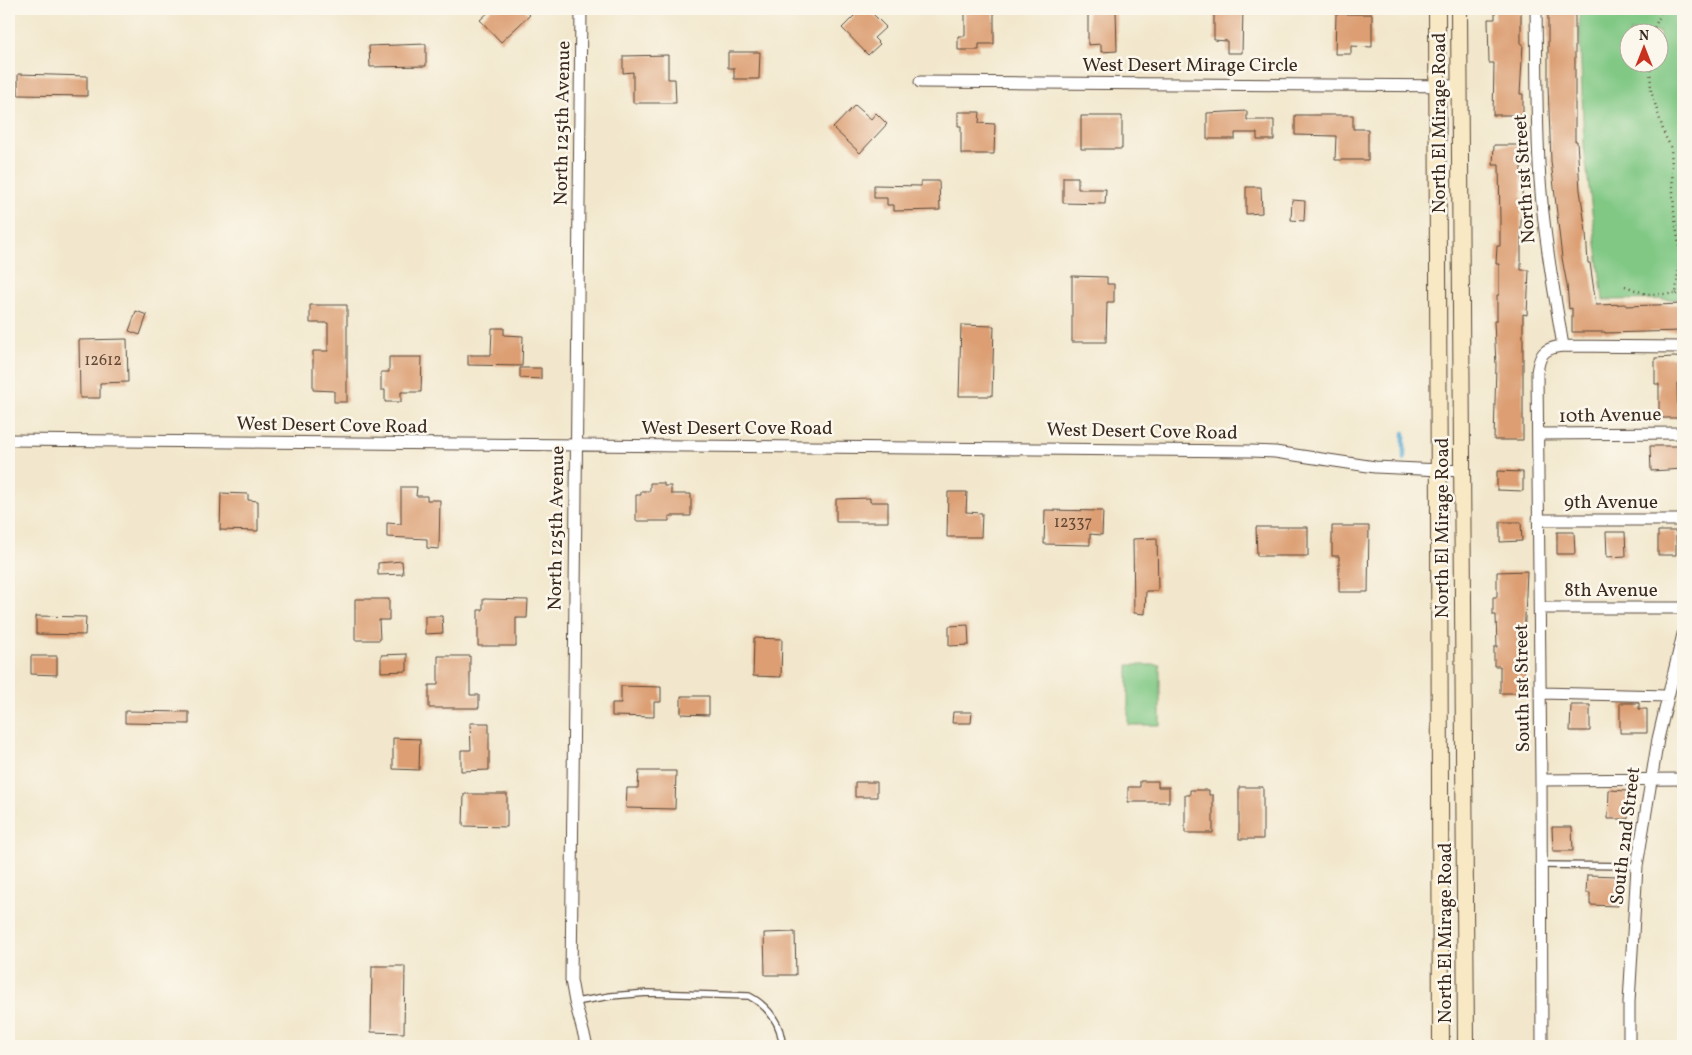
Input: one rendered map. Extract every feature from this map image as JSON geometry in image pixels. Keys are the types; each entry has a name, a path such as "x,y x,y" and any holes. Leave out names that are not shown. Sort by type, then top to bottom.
{"main road":[{"name":"North El Mirage Road","path":"1437,9 1441,1046"},
{"name":"North El Mirage Road","path":"1460,9 1466,1046"}],"street":[{"name":"North 125th Avenue","path":"581,9 571,971 575,1002 587,1046"},
{"name":"North 1st Street","path":"1536,9 1537,131 1540,182 1546,244 1563,346"},
{"name":"West Desert Mirage Circle","path":"920,82 1460,86"},
{"path":"1563,346 1683,347"},
{"name":"South 1st Street","path":"1542,1046 1542,780 1537,372 1539,358 1551,347 1563,346"},
{"name":"10th Avenue","path":"1538,434 1683,433"},
{"name":"West Desert Cove Road","path":"9,440 1251,451 1275,452 1375,467 1463,472"},
{"name":"9th Avenue","path":"1538,520 1683,520"},
{"name":"8th Avenue","path":"1540,608 1683,608"},
{"name":"South 2nd Street","path":"1629,1046 1629,1002 1637,866 1650,779 1683,634"},
{"path":"1540,693 1668,696"},
{"path":"1542,780 1683,779"}],"lane":[{"path":"1541,865 1637,866"},
{"path":"575,1002 611,996 648,993 749,996 762,1002 770,1013 779,1028 782,1046"}],"path":[{"path":"1657,22 1661,14"},
{"path":"1650,72 1651,91 1670,147 1674,213 1680,252 1676,294"},
{"path":"1625,286 1646,294 1683,294"}],"green space":[{"path":"1579,9 1683,9 1683,299 1603,300 1584,147"},
{"path":"1128,665 1160,665 1160,725 1128,725"}],"building":[{"path":"492,9 524,9 530,15 501,42 480,20"},
{"path":"846,9 868,9 886,27 874,38 880,44 868,55 842,28 854,16"},
{"path":"965,9 994,9 994,44 979,44 979,50 958,50 958,36 965,36"},
{"path":"1088,9 1116,9 1117,51 1101,52 1101,44 1088,45"},
{"path":"1214,9 1243,9 1242,53 1227,53 1227,41 1214,40"},
{"path":"1495,9 1521,9 1521,44 1523,44 1520,94 1523,94 1523,115 1493,115 1494,63 1489,63 1488,19 1495,19"},
{"path":"1548,9 1575,9 1575,141 1577,141 1588,263 1590,263 1596,305 1683,304 1683,331 1572,332 1572,308 1569,309 1551,161 1548,86"},
{"path":"1336,14 1372,14 1372,47 1351,46 1351,54 1335,54"},
{"path":"426,44 426,66 370,67 369,46"},
{"path":"728,52 760,52 759,79 734,79 734,68 728,68"},
{"path":"668,55 668,79 675,79 676,103 633,103 633,72 623,73 623,56"},
{"path":"18,74 87,76 87,96 18,95"},
{"path":"855,105 871,119 876,113 887,124 860,153 833,128"},
{"path":"1247,111 1247,120 1274,120 1274,140 1257,140 1257,133 1235,133 1235,139 1207,139 1207,113"},
{"path":"958,112 980,112 979,123 995,124 994,154 961,154 961,126 958,126"},
{"path":"1295,115 1353,115 1353,129 1368,129 1368,160 1335,160 1336,136 1295,135"},
{"path":"1081,116 1122,116 1122,149 1081,149"},
{"path":"1494,145 1523,145 1521,165 1523,214 1521,214 1521,270 1529,270 1527,315 1523,314 1523,440 1494,440 1496,365 1494,321 1497,321 1497,295 1499,295 1499,264 1496,264 1497,246 1500,246 1500,221 1499,165 1493,165"},
{"path":"1063,177 1078,177 1078,189 1106,189 1105,204 1063,203"},
{"path":"921,181 939,181 940,210 894,211 894,205 887,205 887,198 874,198 874,185 921,186"},
{"path":"1246,187 1261,187 1262,213 1246,214"},
{"path":"1292,200 1305,201 1304,221 1291,220"},
{"path":"1072,276 1107,277 1107,284 1114,284 1114,302 1107,302 1106,342 1072,342"},
{"path":"310,305 347,305 347,402 334,402 334,391 313,390 313,351 328,351 328,323 310,323"},
{"path":"136,311 147,315 140,335 129,331"},
{"path":"961,325 994,326 992,396 959,396"},
{"path":"492,328 504,328 504,335 523,336 522,366 468,365 468,355 491,355"},
{"path":"127,339 128,382 100,383 100,398 80,398 79,340"},
{"path":"389,357 422,357 421,392 401,392 401,402 385,402 385,390 381,390 381,372 389,372"},
{"path":"1655,358 1683,358 1683,383 1677,383 1678,418 1659,418 1659,384 1655,384"},
{"path":"520,368 541,368 541,379 520,378"},
{"path":"1650,446 1683,446 1683,469 1651,471"},
{"path":"1497,471 1523,472 1523,491 1497,490"},
{"path":"650,483 664,483 664,486 671,486 671,494 691,494 691,516 669,516 669,521 636,521 636,495 641,495 641,491 650,491"},
{"path":"401,487 417,487 416,496 427,496 427,500 440,500 439,549 427,548 427,539 387,537 387,523 401,524"},
{"path":"948,492 967,492 966,512 982,513 981,537 947,537"},
{"path":"221,493 248,494 248,500 258,501 258,531 220,530"},
{"path":"870,498 870,502 888,502 888,522 836,522 836,499"},
{"path":"1045,510 1103,511 1102,535 1090,534 1090,545 1044,544"},
{"path":"1500,522 1521,522 1522,541 1500,542"},
{"path":"1332,526 1369,526 1368,592 1339,592 1339,556 1332,556"},
{"path":"1256,527 1308,527 1308,556 1257,556"},
{"path":"1658,531 1676,531 1676,555 1658,555"},
{"path":"1557,532 1574,532 1575,554 1557,554"},
{"path":"1606,532 1625,532 1626,556 1607,557"},
{"path":"1157,538 1158,591 1146,591 1145,614 1134,613 1133,539"},
{"path":"402,561 403,574 378,575 378,563"},
{"path":"1527,571 1524,641 1525,693 1500,693 1500,666 1494,666 1494,647 1497,647 1496,615 1493,615 1493,597 1497,597 1497,572"},
{"path":"355,599 389,599 389,620 379,620 380,640 355,640"},
{"path":"483,599 528,600 527,618 516,618 516,646 478,646 478,610 483,610"},
{"path":"36,616 86,617 85,635 36,634"},
{"path":"425,616 442,616 443,633 425,634"},
{"path":"968,625 969,645 949,646 949,626"},
{"path":"754,638 782,639 781,677 753,676"},
{"path":"407,654 407,671 381,672 381,655"},
{"path":"31,656 57,656 57,675 31,674"},
{"path":"438,656 470,656 470,695 479,695 479,708 429,708 429,685 438,685"},
{"path":"621,686 661,687 661,702 654,702 654,717 612,716 612,703 621,703"},
{"path":"681,696 709,696 709,715 681,714"},
{"path":"1620,703 1639,703 1639,709 1647,709 1647,733 1620,733"},
{"path":"1571,705 1590,705 1590,731 1570,731"},
{"path":"125,711 189,712 189,724 125,723"},
{"path":"953,712 972,712 971,723 952,723"},
{"path":"470,723 489,723 489,770 461,771 461,750 471,750"},
{"path":"393,738 420,739 419,770 393,769"},
{"path":"639,771 676,771 675,809 626,808 627,788 638,788"},
{"path":"1140,781 1158,781 1158,787 1169,787 1169,802 1128,802 1128,787 1140,787"},
{"path":"855,782 877,782 877,797 855,797"},
{"path":"1239,787 1263,787 1263,839 1239,839"},
{"path":"1190,790 1209,790 1209,795 1213,795 1213,833 1185,833 1185,795 1190,795"},
{"path":"1609,790 1628,791 1628,819 1608,819"},
{"path":"464,794 507,794 507,827 463,826"},
{"path":"1552,827 1572,827 1573,851 1553,851"},
{"path":"1587,875 1619,876 1618,906 1590,905 1590,893 1586,893"},
{"path":"795,932 796,975 765,975 764,933"},
{"path":"372,966 405,966 404,1033 371,1032"}],"waterway":[{"path":"1404,433 1404,459"}]}
